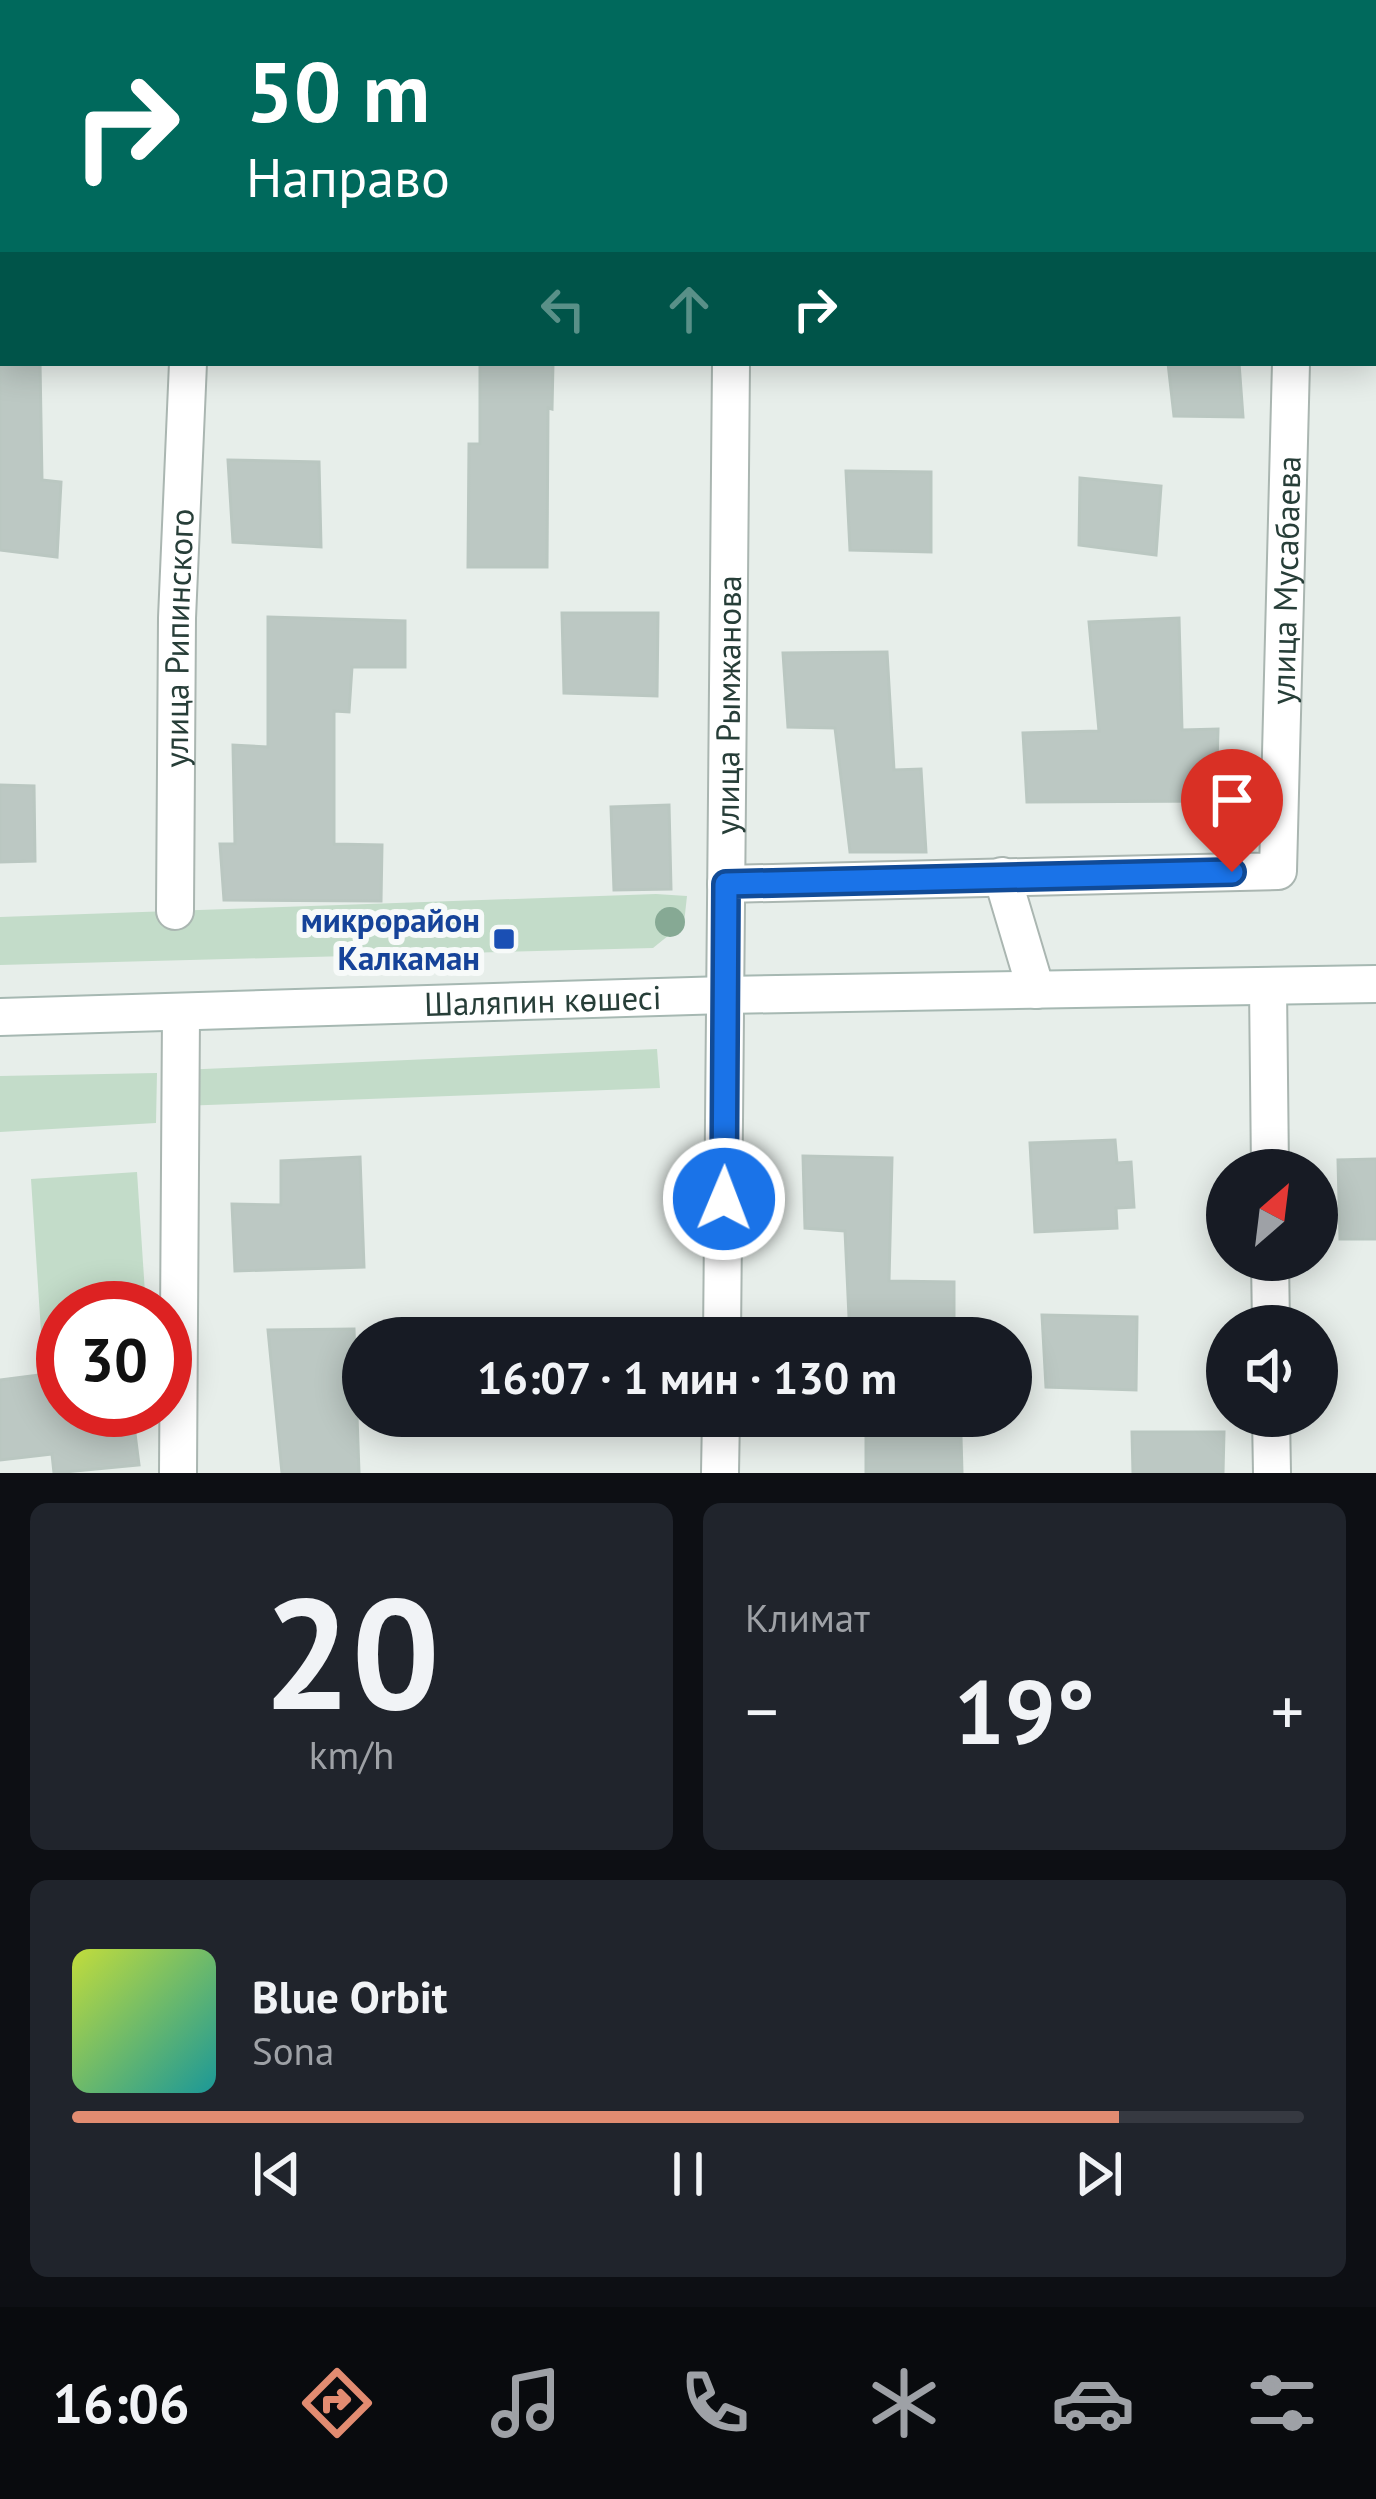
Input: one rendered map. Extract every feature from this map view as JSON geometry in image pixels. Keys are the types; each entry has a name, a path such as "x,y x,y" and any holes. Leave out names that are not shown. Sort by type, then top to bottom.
{"street":[{"name":"улица Рипинского","path":"175,911 177,618 188,366"},
{"name":"улица Рымжанова","path":"722,1317 731,366"},
{"name":"улица Мусабаева","path":"1002,875 1278,871 1291,366"},
{"path":"726,884 1002,875 1036,990"},
{"name":"Шаляпин көшесі","path":"0,1017 725,995 1376,984"},
{"path":"1268,986 1270,1149"},
{"path":"178,1473 181,1014"},
{"path":"720,1473 721,1437"},
{"path":"1271,1437 1272,1473"}],"green space":[{"path":"687,896 684,923 653,948 0,965 0,917"},
{"path":"657,1049 660,1088 180,1106 180,1070"},
{"path":"157,1073 156,1123 0,1132 0,1076"},
{"path":"137,1172 144,1281 38,1281 31,1179"}],"building":[{"path":"0,366 40,366 42,480 61,482 57,557 0,550"},
{"path":"480,366 553,366 552,409 548,408 547,567 468,567 469,444 480,444"},
{"path":"1168,366 1239,366 1243,417 1174,416"},
{"path":"228,460 319,462 321,547 233,542"},
{"path":"846,471 931,472 931,552 850,550"},
{"path":"1080,478 1161,486 1156,555 1079,545"},
{"path":"562,613 658,613 657,696 564,693"},
{"path":"268,617 405,621 405,667 352,667 349,712 334,711 334,844 382,845 381,901 224,900 220,844 235,844 233,745 268,747"},
{"path":"1179,618 1182,730 1218,729 1216,801 1027,802 1023,733 1099,731 1089,622"},
{"path":"887,652 894,770 921,769 926,852 850,852 835,728 788,727 783,653"},
{"path":"0,785 34,786 35,861 0,862"},
{"path":"669,805 671,889 614,890 611,807"},
{"path":"1115,1140 1117,1163 1131,1162 1134,1207 1116,1208 1117,1228 1035,1232 1030,1143"},
{"path":"803,1156 892,1158 889,1281 954,1282 954,1317 849,1317 845,1231 805,1228"},
{"path":"360,1157 364,1267 235,1271 232,1204 281,1205 281,1161"},
{"path":"1376,1159 1376,1239 1340,1239 1338,1160"},
{"path":"1042,1315 1137,1317 1136,1390 1046,1387"},
{"path":"342,1329 342,1437 358,1437 359,1473 282,1473 268,1330"},
{"path":"36,1375 36,1437 135,1437 139,1465 54,1473 52,1454 0,1460 0,1380"},
{"path":"1132,1432 1206,1432 1206,1437 1224,1437 1223,1473 1133,1473"},
{"path":"866,1437 961,1437 962,1473 866,1473"}],"place":[{"name":"микрорайон Калкаман","path":"504,939"}],"route":[{"path":"724,1199 726,884 1232,872"}]}
